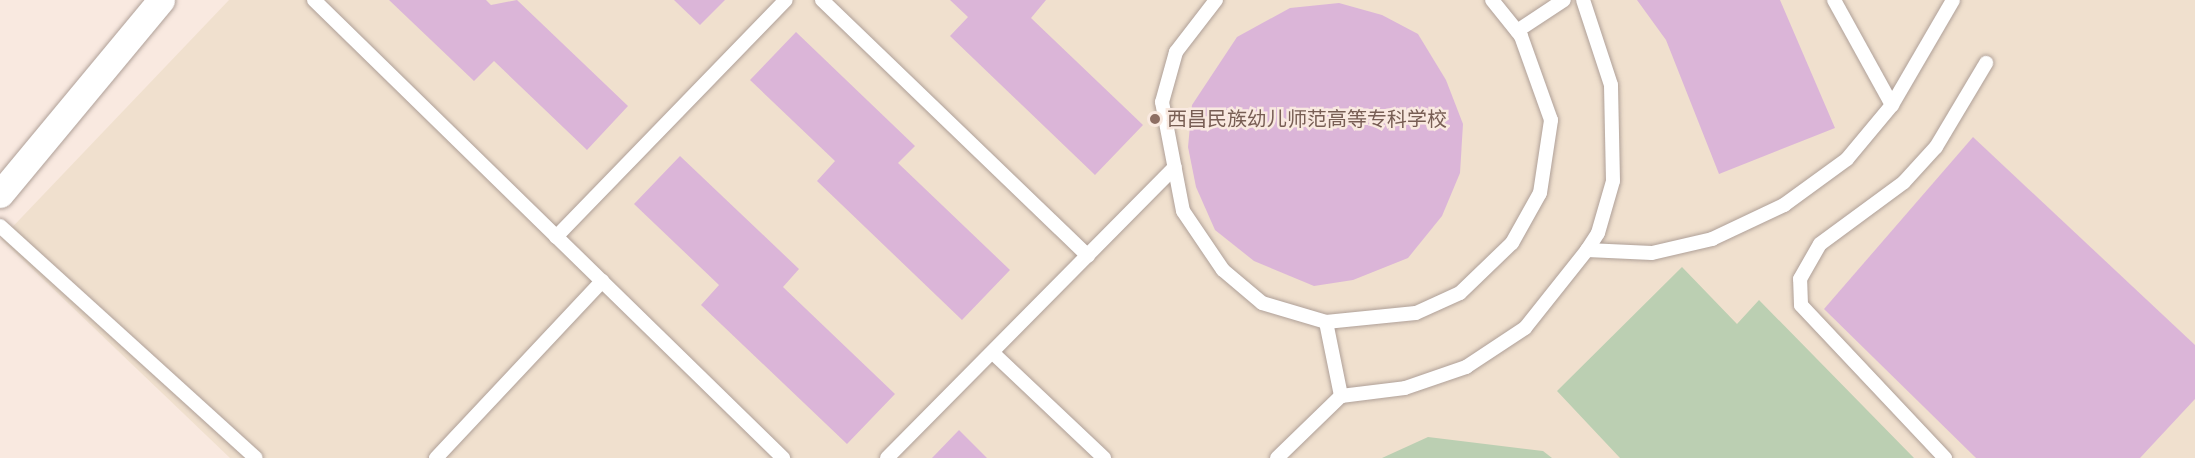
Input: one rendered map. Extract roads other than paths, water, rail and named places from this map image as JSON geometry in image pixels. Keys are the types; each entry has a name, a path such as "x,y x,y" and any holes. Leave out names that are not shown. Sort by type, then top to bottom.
{"street":[{"path":"0,194 161,0"}],"lane":[{"path":"314,0 783,458"},
{"path":"556,237 786,0"},
{"path":"822,0 1088,256"},
{"path":"1212,2 1176,52 1162,102 1183,211 1223,270 1262,303 1326,322 1416,313 1460,293 1512,243 1540,193 1551,120 1517,31 1492,0"},
{"path":"1517,31 1564,0"},
{"path":"1277,458 1341,396 1405,388 1466,367 1525,328 1587,250 1598,233 1612,171 1611,84 1583,0"},
{"path":"1834,0 1892,105"},
{"path":"1587,250 1652,253 1712,239 1784,205 1847,159 1892,105 1953,0"},
{"path":"1945,458 1801,305 1800,279 1820,244 1904,182 1936,147 1986,63"},
{"path":"888,458 1175,167"},
{"path":"0,226 256,458"},
{"path":"435,458 602,281"},
{"path":"1326,322 1341,396"},
{"path":"993,353 1104,458"}],"place":[{"name":"西昌民族幼儿师范高等专科学校","path":"1155,119"}]}
